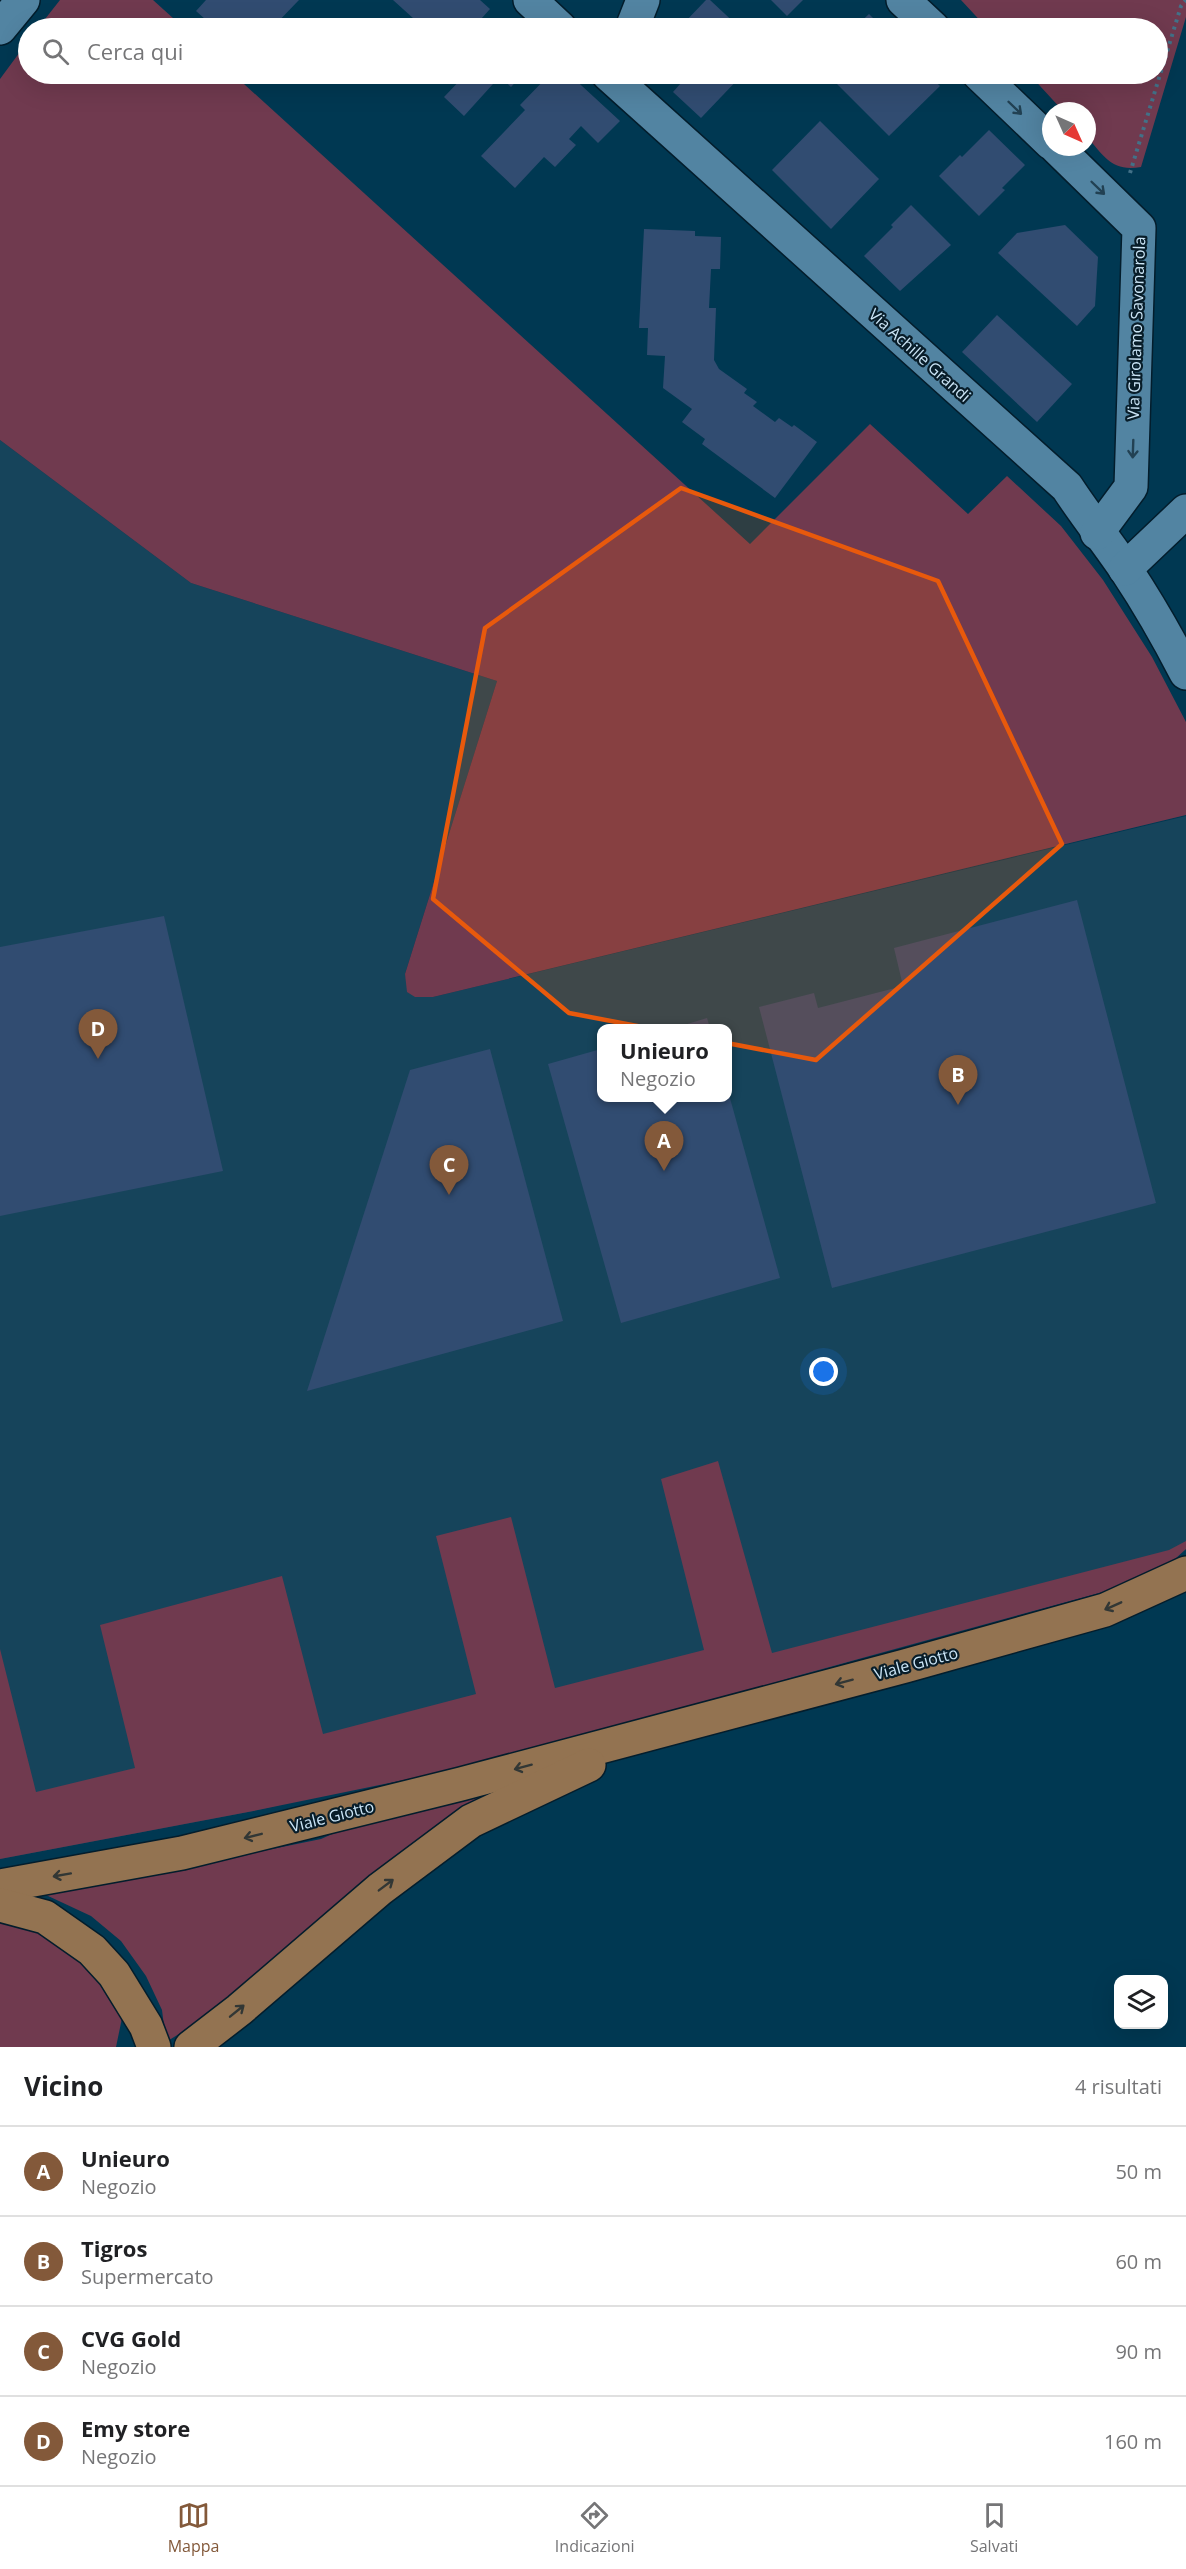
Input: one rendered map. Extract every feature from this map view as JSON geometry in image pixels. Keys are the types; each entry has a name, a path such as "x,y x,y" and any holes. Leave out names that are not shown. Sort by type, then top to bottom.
{"main road":[{"name":"Viale Giotto","path":"0,1886 182,1853 395,1801 905,1666 1105,1610 1179,1573"},
{"name":"Viale Giotto","path":"191,2047 239,2010 380,1889 471,1821 661,1730"},
{"path":"0,1905 45,1917 92,1950 114,1974 146,2026 154,2047"}],"street":[{"path":"0,28 23,0"},
{"path":"530,0 549,18"},
{"path":"636,18 643,0"},
{"path":"903,0 922,18"},
{"name":"Via Achille Grandi","path":"621,84 1067,487 1097,533 1125,569 1169,641 1186,674"},
{"path":"989,84 1042,134"},
{"name":"Via Girolamo Savonarola","path":"1065,156 1139,228 1131,487 1097,533"},
{"path":"1125,569 1186,511"}],"path":[{"path":"1168,49 1181,6 1186,0"},
{"path":"1119,209 1157,84"}],"highlighted area":[{"path":"681,488 938,581 1062,844 816,1060 569,1013 433,899 485,628"}],"shaded area":[{"path":"60,0 153,0 173,18 46,18"},
{"path":"961,0 1186,0 1186,17 1168,77 1168,18 978,18"},
{"path":"18,55 18,84 244,84 750,544 870,424 968,514 1007,476 1061,526 1103,580 1152,657 1186,722 1186,815 433,997 415,997 407,992 405,974 497,681 191,583 0,440 0,79"},
{"path":"1038,84 1166,84 1141,167 1123,167 1104,157 1096,148 1096,102 1055,102"},
{"path":"0,440 191,583 497,681 405,974 415,997 433,997 1186,816 1186,1549 1176,1558 703,1708 258,1810 0,1859"},
{"path":"718,1461 772,1653 1169,1550 1186,1541 1186,1549 1176,1558 1132,1584 793,1677 579,1744 258,1810 0,1859 0,1649 36,1792 135,1768 100,1625 282,1576 323,1734 476,1694 436,1536 511,1517 555,1688 704,1650 661,1479"},
{"path":"472,1789 478,1801 208,2016 166,2042 162,2010 146,1976 121,1941 91,1916 46,1895 321,1839 368,1818"},
{"path":"0,1920 46,1934 81,1958 110,1991 122,2018 116,2047 0,2047"}],"building":[{"path":"206,0 299,0 282,18 204,18 196,11"},
{"path":"393,0 480,0 490,9 482,18 413,18"},
{"path":"706,0 710,0 729,18 689,18"},
{"path":"771,0 803,0 787,16"},
{"path":"456,84 493,84 464,116 444,97"},
{"path":"540,84 580,84 620,121 598,143 581,126 569,139 576,145 555,167 544,157 515,188 481,156 525,110 520,105"},
{"path":"680,84 733,84 701,118 673,92"},
{"path":"837,84 938,84 940,86 889,136"},
{"path":"820,121 879,179 831,229 772,170"},
{"path":"989,130 1025,165 1002,188 1005,190 979,216 939,176"},
{"path":"911,205 951,245 900,291 864,256"},
{"path":"1065,225 1098,257 1095,306 1077,326 998,253 1017,233"},
{"path":"644,229 695,231 695,236 721,237 720,269 711,269 709,308 716,308 714,360 719,369 747,389 744,393 757,402 753,406 775,422 779,418 792,427 794,425 817,442 775,498 702,444 705,439 682,422 692,409 663,388 665,356 647,355 648,328 639,328"},
{"path":"997,315 1072,384 1037,422 962,352"},
{"path":"1077,900 1156,1203 832,1288 759,1007 814,993 818,1008 903,986 894,948"},
{"path":"164,916 223,1171 0,1216 0,947"},
{"path":"707,1018 709,1024 687,1024"},
{"path":"490,1049 563,1321 307,1391 410,1070"},
{"path":"597,1050 597,1102 731,1102 780,1278 621,1323 548,1064"}],"place":[{"name":"Emy store","path":"98,1059"},
{"name":"Tigros","path":"958,1105"},
{"name":"Unieuro","path":"664,1171"},
{"name":"CVG Gold","path":"449,1195"}]}
